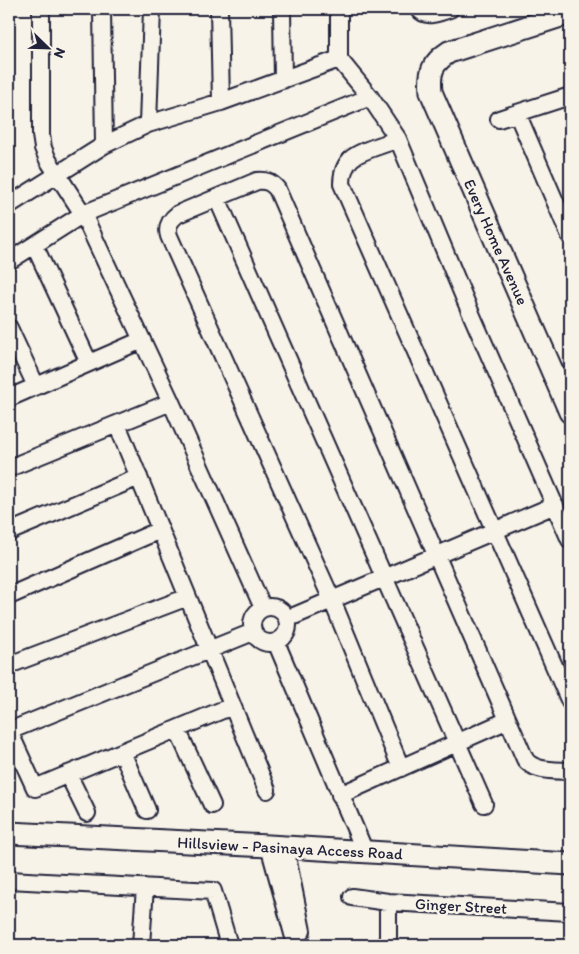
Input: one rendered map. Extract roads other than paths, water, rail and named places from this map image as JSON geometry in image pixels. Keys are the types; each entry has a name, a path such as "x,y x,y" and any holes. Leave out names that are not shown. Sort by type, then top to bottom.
{"street":[{"path":"41,9 41,135 43,148 48,160 83,214 263,608"},
{"path":"102,9 104,145"},
{"path":"148,124 152,9"},
{"path":"219,9 221,102"},
{"path":"282,9 283,80"},
{"path":"339,9 339,59 370,97 398,139 466,302 570,540"},
{"path":"419,9 427,14 450,9"},
{"name":"Every Home Avenue","path":"570,13 449,52 439,58 432,70 430,80 431,92 570,412"},
{"path":"9,205 104,145 148,124 221,102 339,59"},
{"path":"499,119 570,96"},
{"path":"9,261 83,214 370,97"},
{"path":"517,113 570,236"},
{"path":"398,139 358,154 351,159 342,175 342,184 570,702"},
{"path":"401,768 332,600 167,230 173,218 178,214 257,181 263,180 273,184 277,189 528,763 540,768 570,771"},
{"path":"217,198 484,804"},
{"path":"38,252 88,363"},
{"path":"9,328 36,386"},
{"path":"9,398 142,340"},
{"path":"9,468 170,402"},
{"path":"117,424 267,790"},
{"path":"9,532 139,477"},
{"path":"287,619 555,505"},
{"path":"9,596 160,530"},
{"path":"9,665 188,597"},
{"path":"263,608 277,608 287,619 287,630 281,639 276,642 265,642 256,637 253,632 253,618 263,608"},
{"path":"232,706 35,788 9,731 253,632"},
{"path":"276,642 365,852"},
{"path":"340,794 508,720"},
{"path":"177,729 212,805"},
{"path":"122,752 147,810"},
{"path":"68,774 87,813"},
{"name":"Hillsview - Pasinaya Access Road","path":"9,833 277,846 570,864"},
{"path":"277,846 296,945"},
{"path":"277,846 305,945"},
{"path":"9,880 213,891 229,945"},
{"path":"141,945 145,887"},
{"name":"Ginger Street","path":"352,897 388,902 570,912"},
{"path":"388,902 388,945"}]}
